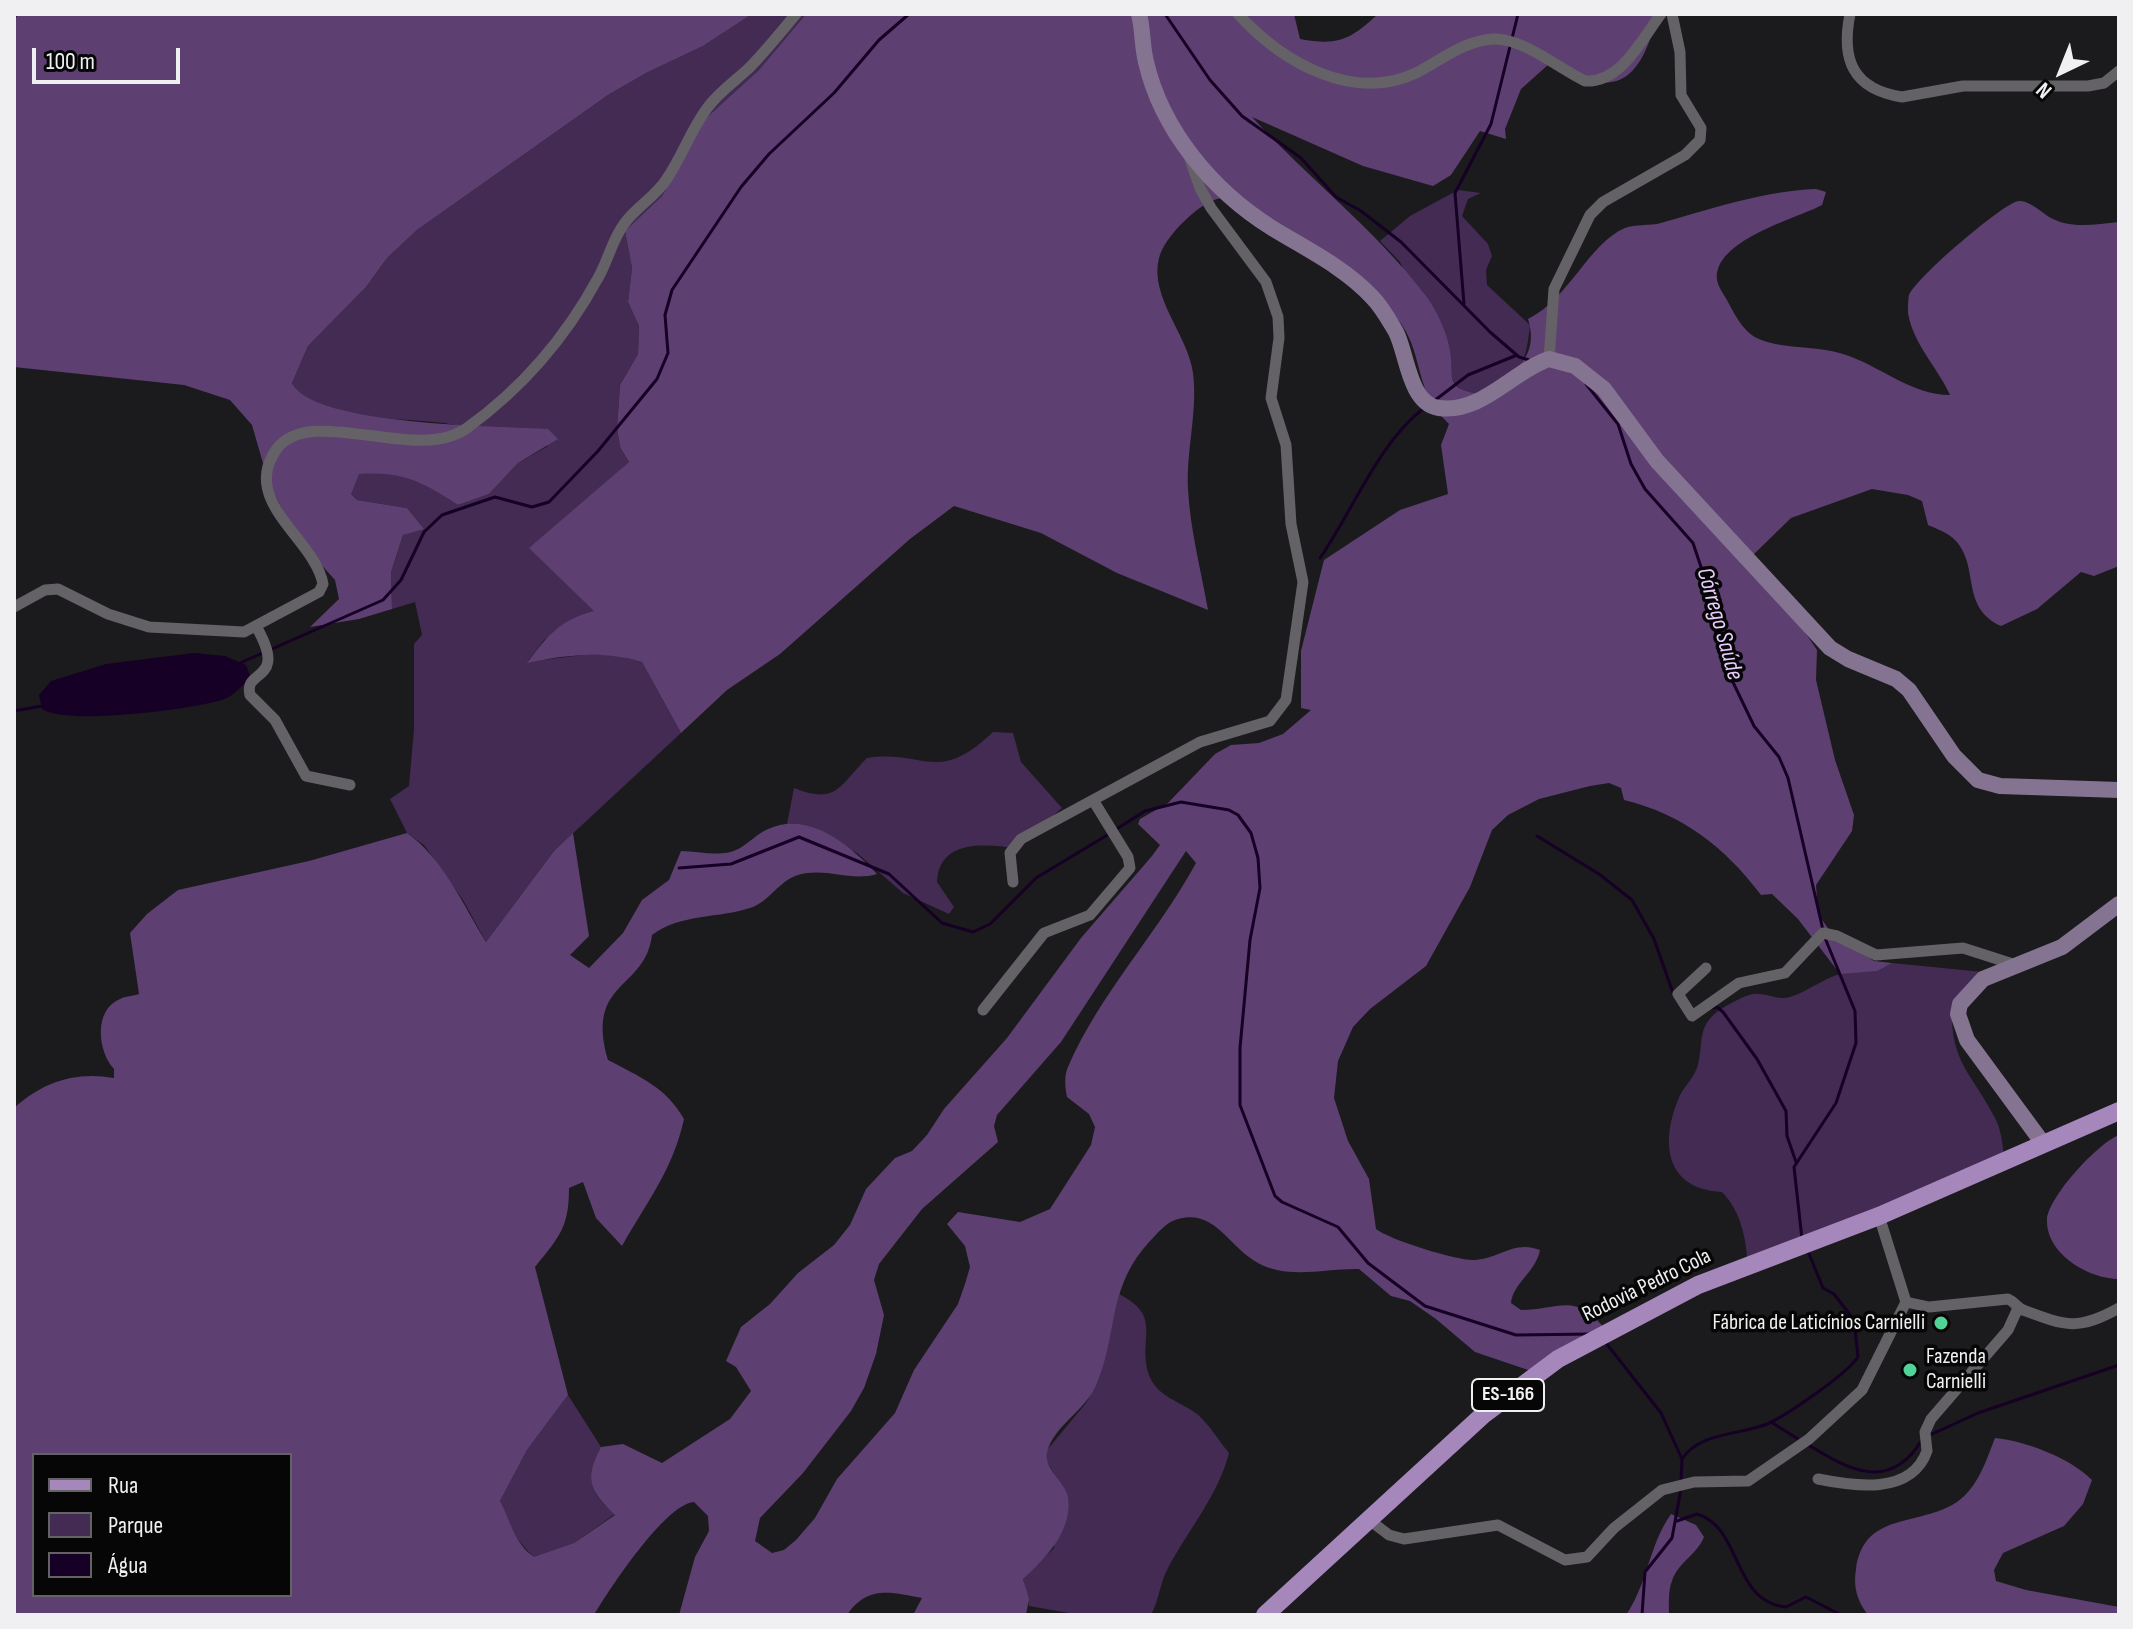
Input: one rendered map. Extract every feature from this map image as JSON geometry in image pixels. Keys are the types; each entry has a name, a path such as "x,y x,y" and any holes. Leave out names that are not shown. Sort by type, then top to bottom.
{"main road":[{"name":"Rodovia Pedro Cola","path":"1265,1615 1483,1415 1558,1359 1698,1285 1879,1216 2042,1142 2119,1111"}],"street":[{"path":"14,607 45,590 58,589 108,614 149,627 218,633 257,628 319,592 323,584 318,569 290,532 269,495 268,475 276,450 288,438 315,431 430,442 449,438 478,419 550,351 599,278 618,232 665,182 709,106 761,55 796,14"},
{"path":"1013,882 1010,853 1015,844 1200,742 1218,734 1260,726 1276,716 1286,700 1301,612 1303,582 1291,524 1286,445 1271,398 1279,338 1278,317 1266,282 1200,188 1188,150 1155,93 1139,14"},
{"path":"1238,14 1277,49 1305,67 1334,79 1377,84 1414,73 1480,40 1499,39 1521,46 1585,81 1596,82 1615,73 1661,14"},
{"path":"1549,359 1554,289 1590,215 1603,202 1685,155 1700,140 1701,128 1681,95 1680,52 1672,14"},
{"path":"1850,14 1846,36 1847,55 1852,69 1874,89 1889,95 1902,97 1982,85 2088,86 2104,83 2119,71"},
{"path":"1188,150 1239,204 1352,278 1372,297 1396,333 1420,395 1434,406 1450,407 1477,400 1549,359 1575,366 1604,389 1657,461 1774,590 1830,648 1858,664 1896,679 1909,690 1954,756 1978,780 2000,786 2119,790"},
{"path":"257,628 271,655 270,661 251,684 250,695 275,720 306,776 350,785"},
{"path":"983,1010 1044,933 1090,915 1130,868 1128,857 1093,800"},
{"path":"2042,1142 1967,1040 1958,1014 1963,997 1972,987 2062,947 2119,904"},
{"path":"1706,968 1678,994 1692,1016 1739,983 1785,973 1823,933 1837,936 1876,955 1963,948 2016,965"},
{"path":"1368,1519 1389,1535 1404,1539 1498,1525 1565,1560 1578,1561 1596,1550 1614,1528 1662,1490 1681,1484 1748,1481 1809,1439 1862,1390 1906,1302 1879,1216"},
{"path":"1906,1302 1929,1307 2008,1299 2018,1308 2077,1326 2119,1308"},
{"path":"1818,1479 1867,1488 1914,1470 1927,1451 1927,1425 2013,1323 2018,1308"}],"green space":[{"path":"752,14 806,14 759,70 705,119 662,196 625,231 632,268 628,302 639,326 638,354 620,385 617,428 620,447 629,462 586,500 594,611 544,640 528,661 609,655 642,662 681,733 554,851 486,942 463,900 424,845 407,833 390,799 409,786 414,729 414,644 422,635 415,602 392,609 391,572 403,535 423,528 407,508 357,500 351,494 351,487 359,473 400,476 422,484 458,505 489,494 518,463 548,446 457,425 338,411 318,405 302,395 292,383 308,346 366,287 387,258 417,230 608,95 703,46"},
{"path":"1458,190 1481,193 1468,199 1462,216 1488,244 1492,256 1486,270 1487,285 1530,325 1526,353 1518,368 1479,394 1455,384 1450,367 1400,262 1380,241 1410,216"},
{"path":"993,732 1013,733 1021,762 1062,808 1015,848 966,847 946,858 937,882 954,907 949,914 903,893 857,853 804,826 787,824 794,788 808,793 829,793 843,784 867,758 943,762 974,748"},
{"path":"1892,963 1993,973 1952,1009 1952,1027 1964,1067 1998,1124 2005,1167 1748,1267 1742,1227 1729,1200 1722,1192 1689,1183 1672,1161 1669,1148 1672,1116 1697,1068 1705,1027 1716,1013 1747,996 1790,997 1840,974"},
{"path":"1119,1294 1141,1311 1145,1320 1146,1362 1157,1389 1201,1418 1229,1453 1218,1484 1168,1568 1151,1615 1080,1615 1029,1606 1023,1579 1054,1548 1056,1478 1047,1461 1047,1450 1086,1403 1098,1382"},
{"path":"568,1395 601,1447 593,1467 592,1484 599,1498 615,1514 574,1543 534,1558 511,1532 500,1501 527,1450"}],"shaded area":[{"path":"18,14 752,14 703,46 608,95 417,230 387,258 366,287 308,346 292,383 307,397 334,408 410,421 548,429 558,439 518,463 489,494 458,505 434,490 400,476 359,474 351,494 357,500 407,508 424,529 403,535 391,572 392,609 359,619 310,627 339,599 335,580 299,540 269,484 252,425 230,400 184,385 14,367 14,22"},
{"path":"806,14 1294,14 1300,39 1324,42 1351,35 1378,14 1662,14 1638,64 1628,75 1617,81 1592,81 1549,64 1521,89 1505,129 1506,139 1480,131 1451,175 1433,186 1363,166 1252,117 1364,226 1430,301 1446,334 1455,384 1479,394 1519,366 1530,346 1528,319 1555,298 1612,235 1625,228 1661,223 1757,197 1816,189 1826,192 1822,205 1742,242 1728,253 1719,266 1718,283 1737,318 1749,333 1759,339 1843,354 1908,385 1950,395 1920,345 1908,313 1909,295 1941,259 2015,202 2024,202 2053,219 2069,224 2119,222 2119,566 2094,576 2081,572 2037,609 2001,626 1980,608 1963,552 1950,536 1928,525 1922,501 1908,495 1872,489 1791,518 1753,555 1817,650 1816,680 1835,760 1854,815 1852,831 1816,885 1818,914 1830,931 1874,961 1892,963 1877,971 1840,974 1798,919 1772,894 1761,895 1717,848 1665,814 1624,800 1621,788 1609,783 1539,799 1508,815 1492,830 1470,887 1426,966 1370,1009 1353,1027 1338,1061 1334,1098 1348,1141 1369,1179 1376,1229 1409,1244 1466,1259 1484,1259 1523,1247 1540,1250 1511,1303 1521,1310 1566,1305 1575,1307 1585,1310 1606,1330 1534,1372 1475,1352 1436,1319 1410,1301 1391,1296 1359,1269 1295,1272 1270,1268 1248,1256 1212,1224 1191,1217 1178,1219 1166,1225 1150,1241 1127,1275 1120,1291 1098,1381 1087,1400 1058,1431 1048,1449 1050,1468 1066,1491 1068,1509 1056,1543 1023,1579 1029,1599 1026,1615 913,1615 922,1598 880,1593 863,1599 847,1615 679,1615 695,1557 709,1531 708,1516 694,1502 682,1506 654,1532 594,1615 14,1615 14,1108 36,1091 60,1081 86,1076 114,1078 114,1069 104,1052 102,1022 111,1004 139,994 130,933 147,914 178,890 309,861 407,833 442,869 486,942 554,851 573,833 589,936 570,955 589,968 623,933 642,900 669,880 681,851 731,852 768,829 783,824 799,824 842,842 877,874 798,875 753,907 663,928 652,935 639,967 610,1000 604,1015 603,1034 608,1060 660,1091 684,1119 666,1170 622,1246 596,1218 583,1182 569,1188 565,1223 535,1267 568,1395 527,1450 500,1501 517,1539 534,1557 574,1543 615,1515 599,1498 592,1484 592,1468 601,1447 623,1444 662,1463 730,1419 751,1391 736,1367 726,1361 741,1327 770,1304 798,1273 834,1245 850,1225 866,1189 895,1158 912,1151 927,1135 944,1109 1007,1038 1081,938 1152,856 1160,845 1138,824 1140,819 1168,803 1215,754 1231,745 1259,743 1283,734 1311,710 1301,708 1301,651 1324,560 1400,510 1448,494 1441,445 1449,424 1430,399 1402,325 1389,309 1345,275 1222,198 1204,205 1176,230 1162,249 1157,273 1164,302 1184,344 1193,373 1188,489 1193,534 1208,610 1117,573 1041,533 954,506 910,539 780,654 727,690 681,733 642,662 584,655 527,663 563,624 594,611 529,548 629,462 620,447 617,428 620,385 638,354 639,326 628,302 632,268 625,231 662,196 705,119 759,70","holes":["1186,851 1196,863 1096,1014 1067,1070 1067,1097 1089,1114 1095,1127 1091,1145 1050,1209 1020,1222 958,1212 947,1224 965,1246 970,1267 958,1304 914,1370 895,1413 837,1479 815,1518 796,1540 784,1550 772,1553 755,1541 760,1518 803,1473 851,1411 864,1388 876,1354 884,1315 874,1280 879,1264 922,1209 998,1142 994,1126 997,1115 1061,1042"]},
{"path":"2119,1135 2119,1279 2095,1275 2061,1254 2049,1232 2047,1220 2056,1198 2076,1172 2099,1148"},
{"path":"1995,1438 2047,1452 2092,1480 2083,1504 2064,1526 2003,1553 1994,1570 1996,1581 2026,1590 2119,1607 2119,1615 1868,1615 1857,1594 1855,1582 1861,1550 1881,1529 1942,1510 1957,1502 1976,1481"},
{"path":"1671,1514 1696,1525 1704,1537 1675,1574 1670,1589 1669,1615 1626,1615 1639,1590 1658,1538"}],"water":[{"path":"194,653 225,656 246,665 250,676 227,698 184,708 101,716 55,714 42,709 39,695 51,681 106,664"}],"waterway":[{"path":"240,663 383,600 401,580 424,532 442,515 495,497 532,507 549,502 598,451 657,379 668,353 665,315 672,290 741,187 769,154 834,93 879,40 909,14"},
{"name":"Córrego Saúde","path":"1165,14 1210,80 1242,116 1301,158 1336,197 1361,211 1401,242 1490,332 1519,357 1529,360"},
{"path":"1464,304 1455,193 1491,124 1518,14"},
{"path":"1434,401 1468,375 1517,355"},
{"name":"Córrego Saúde","path":"1586,384 1618,424 1631,464 1645,489 1693,543 1709,591 1716,635 1730,676 1754,726 1779,757 1788,778 1823,930"},
{"path":"1320,558 1393,439 1424,408"},
{"path":"14,711 42,706"},
{"path":"1115,830 1145,811 1181,802 1229,810 1238,815 1251,833 1258,858 1260,888 1250,940 1240,1048 1240,1105 1275,1196 1338,1227 1368,1263 1425,1306 1516,1335 1592,1334"},
{"path":"679,868 731,864 799,837 889,874 942,923 973,932 990,924 1036,878 1109,834"},
{"path":"1537,836 1599,874 1632,900 1654,939 1673,993"},
{"name":"Córrego Saúde","path":"1802,1239 1794,1167 1836,1103 1856,1043 1855,1011 1825,938"},
{"path":"1711,1008 1717,1007 1723,1012 1757,1059 1786,1111 1787,1136 1796,1162"},
{"name":"Córrego Saúde","path":"1681,1482 1682,1459 1689,1450 1710,1439 1767,1424 1802,1404 1858,1357 1854,1320 1834,1294 1823,1288 1807,1249"},
{"path":"1606,1343 1661,1413 1682,1459"},
{"path":"1930,1435 1978,1413 2119,1365"},
{"path":"1771,1422 1798,1439"},
{"path":"1807,1444 1839,1462 1869,1472 1897,1466 1910,1456 1922,1440"},
{"path":"1642,1615 1645,1572 1672,1538 1681,1489"},
{"path":"1677,1521 1697,1514 1712,1522 1731,1548 1746,1579 1769,1602 1786,1607 1806,1597 1841,1615"}],"place":[{"name":"Fábrica de Laticínios Carnielli","path":"1941,1323"},
{"name":"Fazenda Carnielli","path":"1910,1370"}]}
